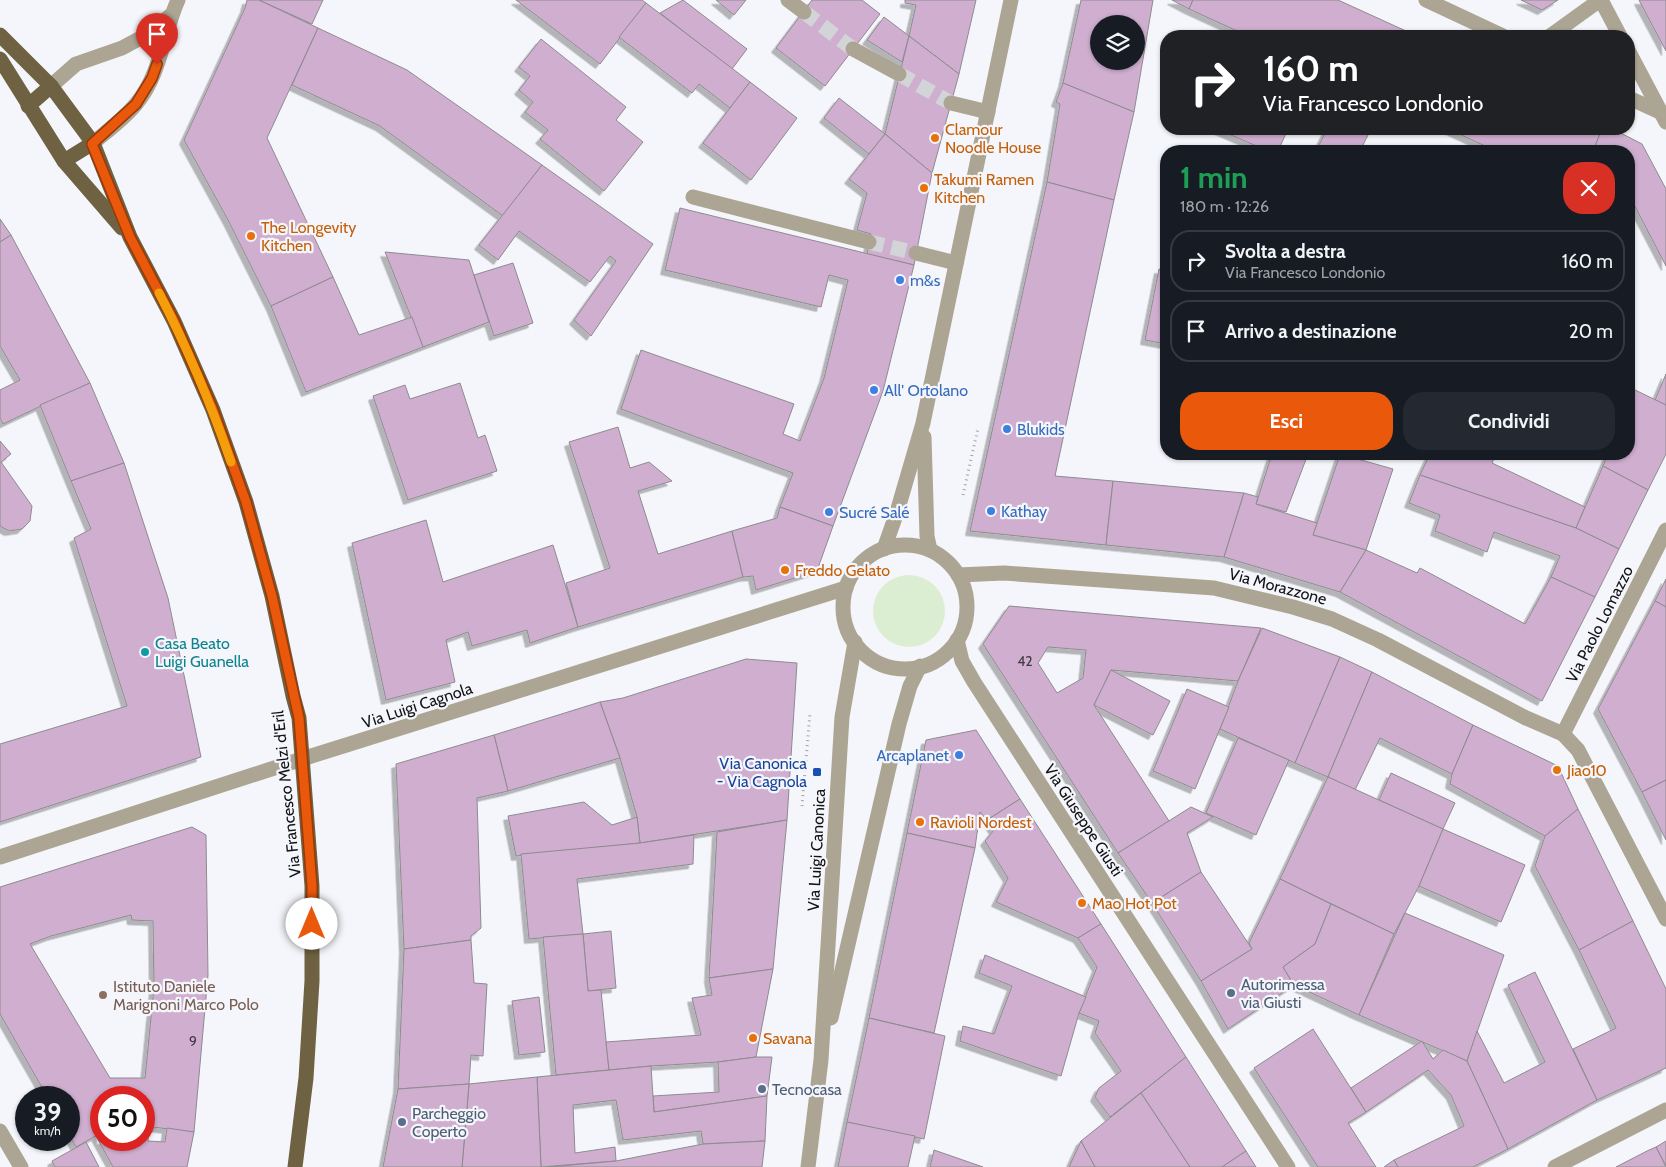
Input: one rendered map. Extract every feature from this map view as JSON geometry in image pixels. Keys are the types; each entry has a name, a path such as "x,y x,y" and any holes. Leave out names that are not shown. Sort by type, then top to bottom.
{"main road":[{"name":"Via Francesco Melzi d'Eril","path":"0,35 51,86 92,144 130,237 174,321 213,410 246,502 272,596 299,718 312,886 312,981 306,1078 295,1167"},
{"name":"Via Francesco Melzi d'Eril","path":"0,59 64,161 130,237"},
{"path":"28,106 51,86"},
{"path":"64,161 92,144"}],"street":[{"path":"92,144 136,104 152,78 171,15 178,0"},
{"path":"788,0 804,12"},
{"path":"884,549 923,423 1011,0"},
{"path":"1426,0 1490,30"},
{"path":"1558,30 1600,0 1617,30"},
{"path":"51,86 76,64 122,48 148,34 171,15"},
{"path":"853,49 899,74"},
{"path":"1635,63 1664,117"},
{"path":"1635,101 1664,117"},
{"path":"951,103 988,112"},
{"path":"693,197 869,242"},
{"path":"916,254 956,263"},
{"path":"923,423 927,536 930,550"},
{"name":"Via Paolo Lomazzo","path":"1563,734 1666,530"},
{"path":"907,545 930,550 949,563 958,575 964,589 967,604 965,619 957,640 941,657 920,666 905,669 883,665 859,648 851,637 844,616 846,588 857,567 869,556 884,549 907,545"},
{"name":"Via Morazzone","path":"958,575 1004,573 1214,588 1293,607 1332,619 1378,640 1526,718 1563,734"},
{"name":"Via Luigi Cagnola","path":"0,857 302,759 846,588"},
{"name":"Via Giuseppe Giusti","path":"957,640 962,661 974,682 1288,1167"},
{"name":"Via Luigi Canonica","path":"808,1167 821,1060 842,717 855,642"},
{"name":"Via Luigi Canonica","path":"821,1060 899,724 910,686 920,666"},
{"path":"1563,734 1578,750 1666,919"},
{"path":"1555,1167 1666,1110"},
{"path":"0,1132 21,1167"}],"path":[{"path":"963,495 978,428"},
{"path":"802,806 810,713"}],"green space":[{"path":"909,575 923,578 935,585 942,597 945,611 942,625 935,637 923,644 909,647 895,644 883,637 876,625 873,611 876,597 883,585 895,578"}],"building":[{"path":"247,0 259,0 318,28 267,138 333,277 271,306 228,220 184,140"},
{"path":"259,0 323,0 312,24"},
{"path":"516,0 642,0 646,3 600,64"},
{"path":"683,0 747,49 732,69 660,13"},
{"path":"716,0 746,0 734,15"},
{"path":"812,0 862,0 880,14 825,86 776,48"},
{"path":"905,0 976,0 959,74 909,36 916,5 905,3"},
{"path":"1081,0 1153,0 1145,47 1145,15 1090,15 1090,70 1141,70 1134,112 1063,83"},
{"path":"1172,0 1193,0 1189,9"},
{"path":"1193,0 1338,0 1404,30 1235,30 1189,9"},
{"path":"1521,0 1558,0 1542,10"},
{"path":"1639,0 1666,0 1666,51 1642,6"},
{"path":"646,3 750,82 730,108 699,84 692,93 619,37"},
{"path":"884,17 909,36 902,62 867,40"},
{"path":"318,28 407,70 542,165 503,216 380,126 292,85"},
{"path":"909,36 959,74 932,173 885,134"},
{"path":"541,39 626,107 616,120 643,142 604,191 540,139 548,130 525,112 533,102 519,90 530,76 519,67"},
{"path":"750,82 797,118 751,180 703,143"},
{"path":"1063,83 1134,112 1114,200 1047,182 1060,104 1056,102"},
{"path":"839,98 885,134 869,154 824,118"},
{"path":"885,134 932,173 914,265 867,254 871,234 857,230 867,193 849,179"},
{"path":"1231,135 1285,135 1281,145 1254,145"},
{"path":"1324,135 1368,135 1363,145 1319,145"},
{"path":"1461,135 1600,135 1595,145 1483,145"},
{"path":"1600,135 1625,135 1642,144 1666,189 1666,266 1635,207 1635,145 1595,145"},
{"path":"542,165 653,244 591,336 574,320 616,261 610,256 590,282 519,231 498,260 479,245"},
{"path":"1047,182 1114,200 1055,476 1113,481 1106,545 970,531"},
{"path":"680,208 914,265 883,391 833,526 780,507 793,473 621,409 641,350 794,404 783,434 800,441 824,378 848,280 829,275 821,307 665,270"},
{"path":"0,219 11,235 0,242"},
{"path":"11,235 90,383 3,424 0,418 0,390 20,380 0,346 0,242"},
{"path":"385,252 469,260 489,322 423,347"},
{"path":"513,263 533,323 494,336 474,275"},
{"path":"1159,269 1160,269 1160,343 1145,340"},
{"path":"333,277 359,335 412,317 423,347 306,392 271,306"},
{"path":"1666,374 1666,405 1655,400"},
{"path":"90,383 124,463 71,481 40,405"},
{"path":"460,383 478,438 485,435 497,471 408,500 373,396 405,385 410,399"},
{"path":"1635,390 1666,405 1666,454 1648,490 1603,466 1606,460 1635,460"},
{"path":"618,427 630,468 649,462 672,481 638,491 658,554 732,531 743,577 578,627 566,583 610,568 569,442"},
{"path":"0,441 11,454 1,462 32,506 30,521 22,529 9,531 0,526"},
{"path":"1270,460 1306,460 1286,512 1256,504"},
{"path":"1338,460 1361,460 1393,469 1366,550 1313,535"},
{"path":"1427,460 1493,460 1492,463 1585,507 1576,528 1420,475"},
{"name":"Casa Beato Luigi Guanella","path":"124,463 168,598 201,757 0,822 0,744 127,706 74,538 91,529 71,481"},
{"path":"1603,466 1648,490 1619,549 1576,528"},
{"path":"1420,475 1576,528 1619,549 1595,597 1551,577 1560,556 1494,532 1487,552 1435,531 1440,515 1409,503"},
{"path":"1113,481 1244,493 1224,557 1106,545"},
{"path":"1244,493 1258,497 1256,504 1317,523 1313,535 1366,550 1340,592 1224,557"},
{"path":"780,507 833,526 817,571 756,590 753,576 743,577 732,531 777,518"},
{"path":"426,520 443,582 553,545 578,627 530,643 527,630 472,646 468,632 446,640 455,682 386,700 352,543"},
{"path":"1366,550 1417,573 1420,568 1525,624 1551,577 1595,597 1542,701 1340,592"},
{"path":"1666,579 1666,607 1655,601"},
{"path":"1655,601 1666,607 1666,780 1642,792 1598,709"},
{"path":"1009,606 1261,628 1238,681 1111,670 1094,705 1169,821 1118,853 983,644","holes":["1048,647 1086,650 1083,678 1057,693 1038,663"]},
{"path":"1262,628 1340,657 1295,763 1220,729 1238,681"},
{"path":"1340,657 1372,672 1328,777 1295,763"},
{"path":"746,659 797,663 787,820 640,843 637,817 620,758 600,702 623,698"},
{"path":"1111,670 1170,701 1153,735 1094,705"},
{"path":"1372,672 1473,725 1452,774 1380,738 1355,790 1328,777"},
{"path":"1187,689 1229,707 1195,789 1153,771"},
{"path":"600,702 620,758 508,791 494,735"},
{"path":"1473,725 1558,766 1578,809 1545,836 1450,784 1452,774"},
{"path":"976,730 1020,799 987,820 980,812 975,848 907,833 926,740"},
{"path":"494,735 508,791 477,798 481,928 471,936 471,940 404,949 396,764"},
{"path":"1238,738 1289,760 1256,835 1206,813"},
{"path":"1391,773 1455,803 1443,829 1379,800"},
{"path":"1328,777 1443,829 1419,886 1394,934 1280,879"},
{"path":"1666,780 1666,840 1642,792"},
{"path":"1020,799 1101,924 1078,938 996,902 1008,878 985,841 994,830 987,820"},
{"path":"584,802 612,825 637,817 640,843 516,856 508,816"},
{"path":"1191,807 1213,817 1187,833 1201,872 1152,903 1118,853"},
{"path":"1578,809 1633,921 1579,950 1535,866 1545,836"},
{"path":"787,820 773,969 709,978 717,832"},
{"name":"Istituto Daniele Marignoni Marco Polo","path":"192,827 206,835 208,975 194,1132 155,1127 155,1086 90,1086 90,1139 80,1145 80,1086 41,1086 0,1014 0,887","holes":["131,915 132,920 153,921 154,987 145,1078 110,1078 30,944 51,936"]},
{"path":"1443,829 1525,865 1501,922 1419,886"},
{"path":"907,833 975,848 934,1033 869,1018"},
{"path":"694,835 693,864 577,879 583,934 529,939 521,854 640,843"},
{"path":"1201,872 1252,949 1201,981 1152,903"},
{"path":"1280,879 1331,904 1315,944 1283,967 1294,985 1228,1029 1201,981 1252,949 1249,943"},
{"path":"1331,904 1394,934 1359,1015 1294,985 1283,967 1315,944"},
{"path":"1405,913 1504,955 1467,1061 1359,1015"},
{"path":"1633,921 1666,989 1666,1068 1597,1100 1573,1049 1616,1028 1579,950"},
{"path":"1101,924 1186,1057 1110,1117 1095,1097 1099,1088 1121,1071 1095,1033 1099,1021 1079,1013 1097,967 1078,938"},
{"path":"611,931 616,988 588,991 583,934"},
{"path":"583,934 588,991 601,990 609,1070 556,1075 543,937"},
{"path":"471,940 474,983 487,984 483,1056 471,1055 469,1084 398,1089 404,949"},
{"path":"985,955 1086,997 1079,1013 1061,1076 960,1041 963,1026 994,1034 1012,986 979,973"},
{"path":"773,969 756,1057 718,1062 609,1070 606,1042 701,1035 692,998 712,995 709,978"},
{"path":"1535,972 1597,1100 1508,1149 1467,1061 1477,1031 1504,1083 1545,1062 1508,985"},
{"path":"539,997 545,1052 519,1055 512,1001"},
{"path":"869,1018 945,1036 924,1139 847,1122"},
{"path":"1313,1029 1366,1112 1348,1123 1376,1167 1318,1167 1254,1068"},
{"path":"1422,1041 1433,1059 1443,1050 1467,1061 1508,1149 1473,1167 1398,1167 1394,1160 1464,1126 1451,1095 1428,1070 1366,1112 1351,1088"},
{"path":"772,1057 767,1096 654,1112 653,1096 719,1092 718,1062"},
{"path":"1186,1057 1246,1151 1222,1167 1190,1167 1141,1093"},
{"path":"651,1066 654,1112 767,1096 765,1141 703,1144 701,1131 623,1140 616,1100 573,1105 575,1153 615,1147 616,1161 541,1167 537,1077"},
{"path":"537,1077 541,1167 462,1167 469,1084"},
{"path":"469,1084 462,1167 383,1167 398,1089"},
{"path":"1141,1093 1190,1167 1095,1167 1081,1141"},
{"path":"847,1122 915,1136 908,1167 838,1167"},
{"path":"167,1128 194,1132 187,1167 113,1167 104,1151 155,1151 155,1141 165,1142"},
{"path":"765,1141 762,1167 549,1167 616,1161 703,1144"},
{"path":"1081,1141 1095,1167 1069,1167"},
{"path":"1666,1141 1666,1166 1656,1147"},
{"path":"86,1142 99,1167 55,1167 52,1161 70,1151 80,1151 80,1145"},
{"path":"1656,1147 1666,1167 1616,1167 1647,1151"},
{"path":"934,1150 983,1167 930,1167"},
{"path":"1246,1151 1256,1167 1222,1167"},
{"path":"1394,1160 1398,1167 1384,1167"}],"tunnel":[{"path":"804,12 853,49"},
{"path":"899,74 951,103"},
{"path":"869,242 916,253"}],"slow traffic":[{"path":"159,293 174,321 213,410 231,462"}],"place":[{"name":"Clamour Noodle House","path":"935,138"},
{"name":"Takumi Ramen Kitchen","path":"924,188"},
{"name":"The Longevity Kitchen","path":"251,236"},
{"name":"m&s","path":"900,280"},
{"name":"All' Ortolano","path":"874,390"},
{"name":"Blukids","path":"1007,429"},
{"name":"Kathay","path":"991,511"},
{"name":"Sucré Salé","path":"829,512"},
{"name":"Freddo Gelato","path":"785,570"},
{"name":"Casa Beato Luigi Guanella","path":"145,652"},
{"name":"Arcaplanet","path":"959,755"},
{"name":"Jiao10","path":"1557,770"},
{"name":"Via Canonica - Via Cagnola","path":"817,772"},
{"name":"Ravioli Nordest","path":"920,822"},
{"name":"Mao Hot Pot","path":"1082,903"},
{"name":"Autorimessa via Giusti","path":"1231,993"},
{"name":"Istituto Daniele Marignoni Marco Polo","path":"103,995"},
{"name":"Savana","path":"753,1038"},
{"name":"Tecnocasa","path":"762,1089"},
{"name":"Parcheggio Coperto","path":"402,1122"}],"route":[{"path":"157,64 152,78 136,104 92,144 130,237 174,321 213,410 246,502 272,596 299,718 312,886 312,924"}]}
